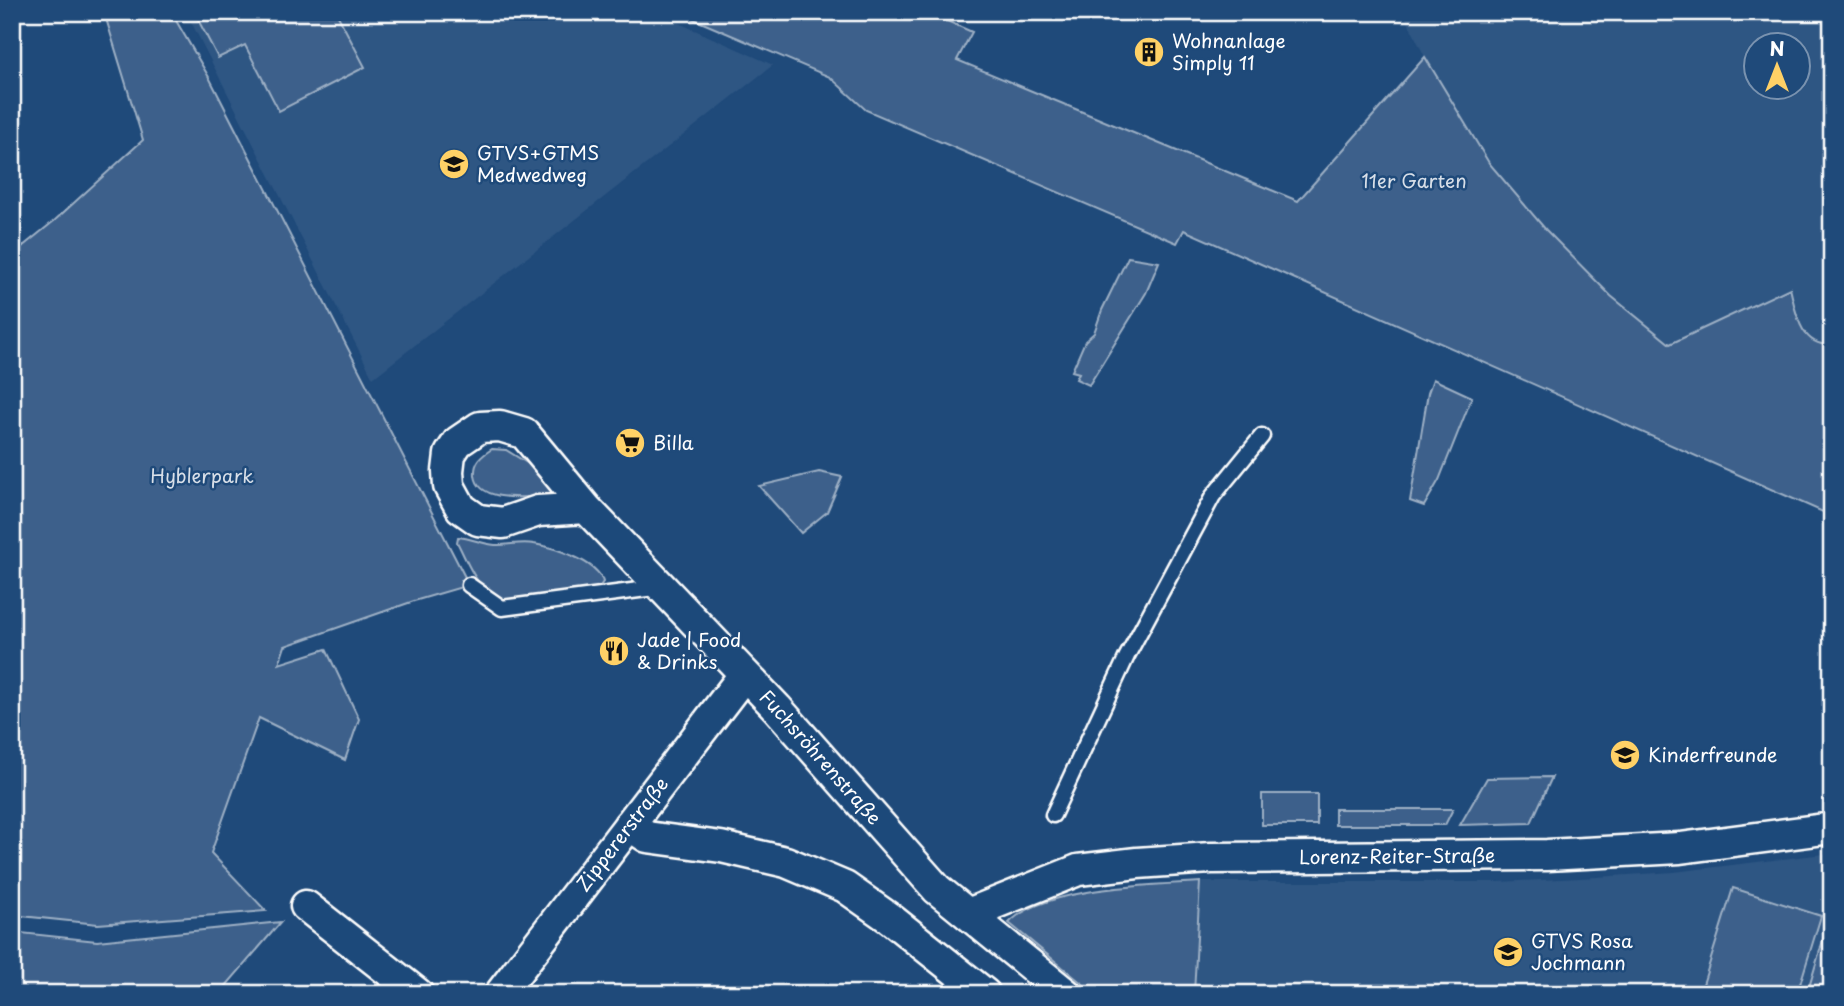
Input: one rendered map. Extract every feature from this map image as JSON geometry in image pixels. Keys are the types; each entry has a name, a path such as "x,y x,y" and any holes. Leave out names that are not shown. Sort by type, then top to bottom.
{"street":[{"name":"Fuchsröhrenstraße","path":"586,508 777,708 937,889 1066,994"},
{"name":"Zippererstraße","path":"500,994 744,675"},
{"path":"629,825 647,837 721,846 786,862 845,887 892,920 985,994"},
{"name":"Lorenz-Reiter-Straße","path":"968,914 1079,870 1137,863 1211,858 1547,855 1680,848 1832,828"},
{"path":"306,906 418,994"}],"lane":[{"path":"1053,815 1128,656 1213,496 1262,436"},
{"path":"469,585 502,608 664,587"}],"shaded area":[{"name":"GTVS+GTMS Medwedweg","path":"186,12 654,12 773,65 373,378"},
{"path":"1403,12 1832,12 1832,489 1293,207 1425,57"},
{"name":"GTVS Rosa Jochmann","path":"1832,853 1832,910 1807,994 1194,994 1200,882 1498,882 1674,872"}],"green space":[{"name":"Hyblerpark","path":"104,12 171,12 210,79 469,585 414,601 285,646 279,664 326,649 359,719 345,760 259,718 211,853 266,911 98,924 12,915 12,255 54,221 143,140"},
{"path":"194,12 336,12 365,67 279,111 245,45 218,58"},
{"name":"11er Garten","path":"677,12 927,12 972,32 957,60 1298,201 1425,57 1489,163 1546,230 1611,296 1670,344 1790,288 1797,317 1806,334 1821,344 1832,345 1832,516 1184,230 1177,243 866,110 830,77"},
{"path":"1128,257 1159,262 1146,293 1089,385 1076,379 1079,373 1072,371 1085,341 1094,333"},
{"path":"1433,379 1472,397 1439,480 1424,506 1410,501 1428,393"},
{"path":"492,449 506,450 556,481 557,493 552,496 507,497 485,491 478,485 475,470 479,460"},
{"path":"819,472 842,477 827,512 801,533 759,486"},
{"path":"458,537 495,545 529,543 552,548 593,568 603,582 597,590 553,599 521,602 506,600 493,594 477,581 457,542"},
{"path":"1552,777 1531,823 1460,825 1487,778"},
{"path":"1262,794 1317,794 1317,825 1262,825"},
{"path":"1335,809 1453,809 1445,825 1335,825"},
{"path":"1200,882 1194,994 1095,994 1009,923 1025,911 1071,895 1127,887"},
{"path":"1733,888 1821,916 1797,994 1700,994"},
{"path":"1832,910 1832,994 1807,994"},
{"path":"281,922 219,994 12,994 12,932 97,941"}],"place":[{"name":"Wohnanlage Simply 11","path":"1149,52"},
{"name":"GTVS+GTMS Medwedweg","path":"454,164"},
{"name":"Billa","path":"630,443"},
{"name":"Jade | Food & Drinks","path":"614,651"},
{"name":"Kinderfreunde","path":"1625,755"},
{"name":"GTVS Rosa Jochmann","path":"1508,952"}]}
